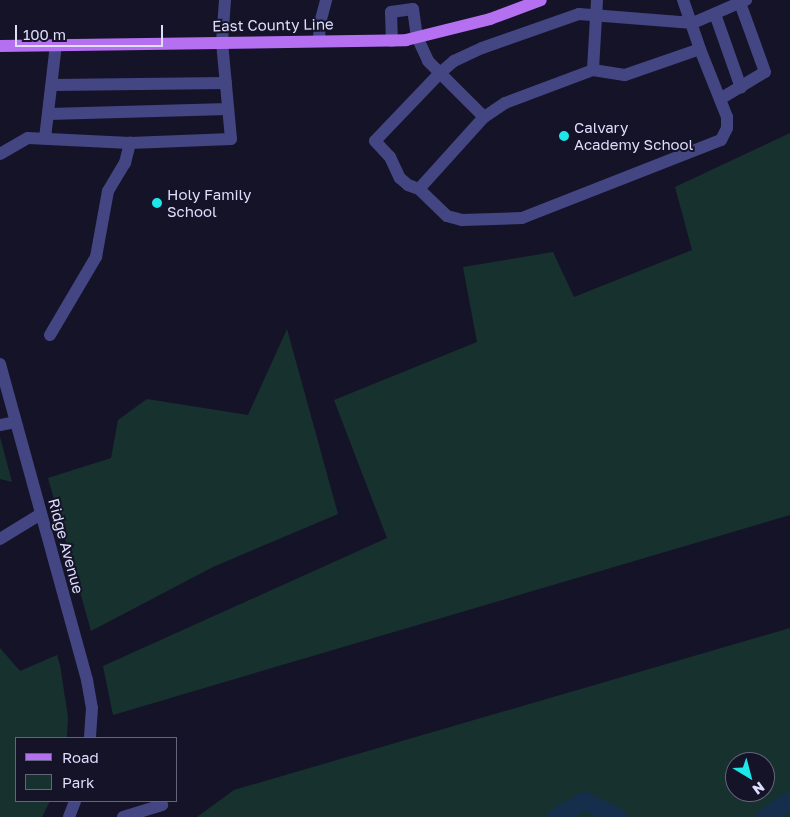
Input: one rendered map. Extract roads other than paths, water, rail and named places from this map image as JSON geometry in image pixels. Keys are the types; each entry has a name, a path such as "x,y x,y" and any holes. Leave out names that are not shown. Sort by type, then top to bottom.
{"main road":[{"name":"East County Line","path":"0,46 319,40 392,41 417,37 490,19 541,0"}],"street":[{"path":"0,154 28,138 130,143 231,139 222,42 225,0"},
{"path":"319,40 320,22 326,0"},
{"path":"593,70 597,0"},
{"path":"683,0 693,23 700,48 727,117 727,128 721,140 522,218 462,220 447,216 419,189 400,178 390,157 375,141 454,61 482,48 579,14 693,23 744,1 765,72 720,99"},
{"path":"392,41 391,12 413,9 417,37 428,61 484,117"},
{"path":"715,14 741,88"},
{"path":"46,138 56,45"},
{"path":"419,189 484,117 505,102 593,70 625,75 700,48"},
{"path":"53,84 226,83"},
{"path":"49,114 228,109"},
{"path":"50,335 96,257 108,191 125,163 130,143"},
{"name":"Ridge Avenue","path":"0,364 14,422 87,680 92,708 90,737"},
{"path":"0,424 14,422"},
{"path":"0,539 41,514"},
{"path":"70,817 75,802"},
{"path":"123,817 162,806"}],"waterway":[{"path":"556,817 585,801 618,817"},
{"path":"765,817 790,801"}],"place":[{"name":"Calvary Academy School","path":"564,136"},
{"name":"Holy Family School","path":"157,203"}]}
